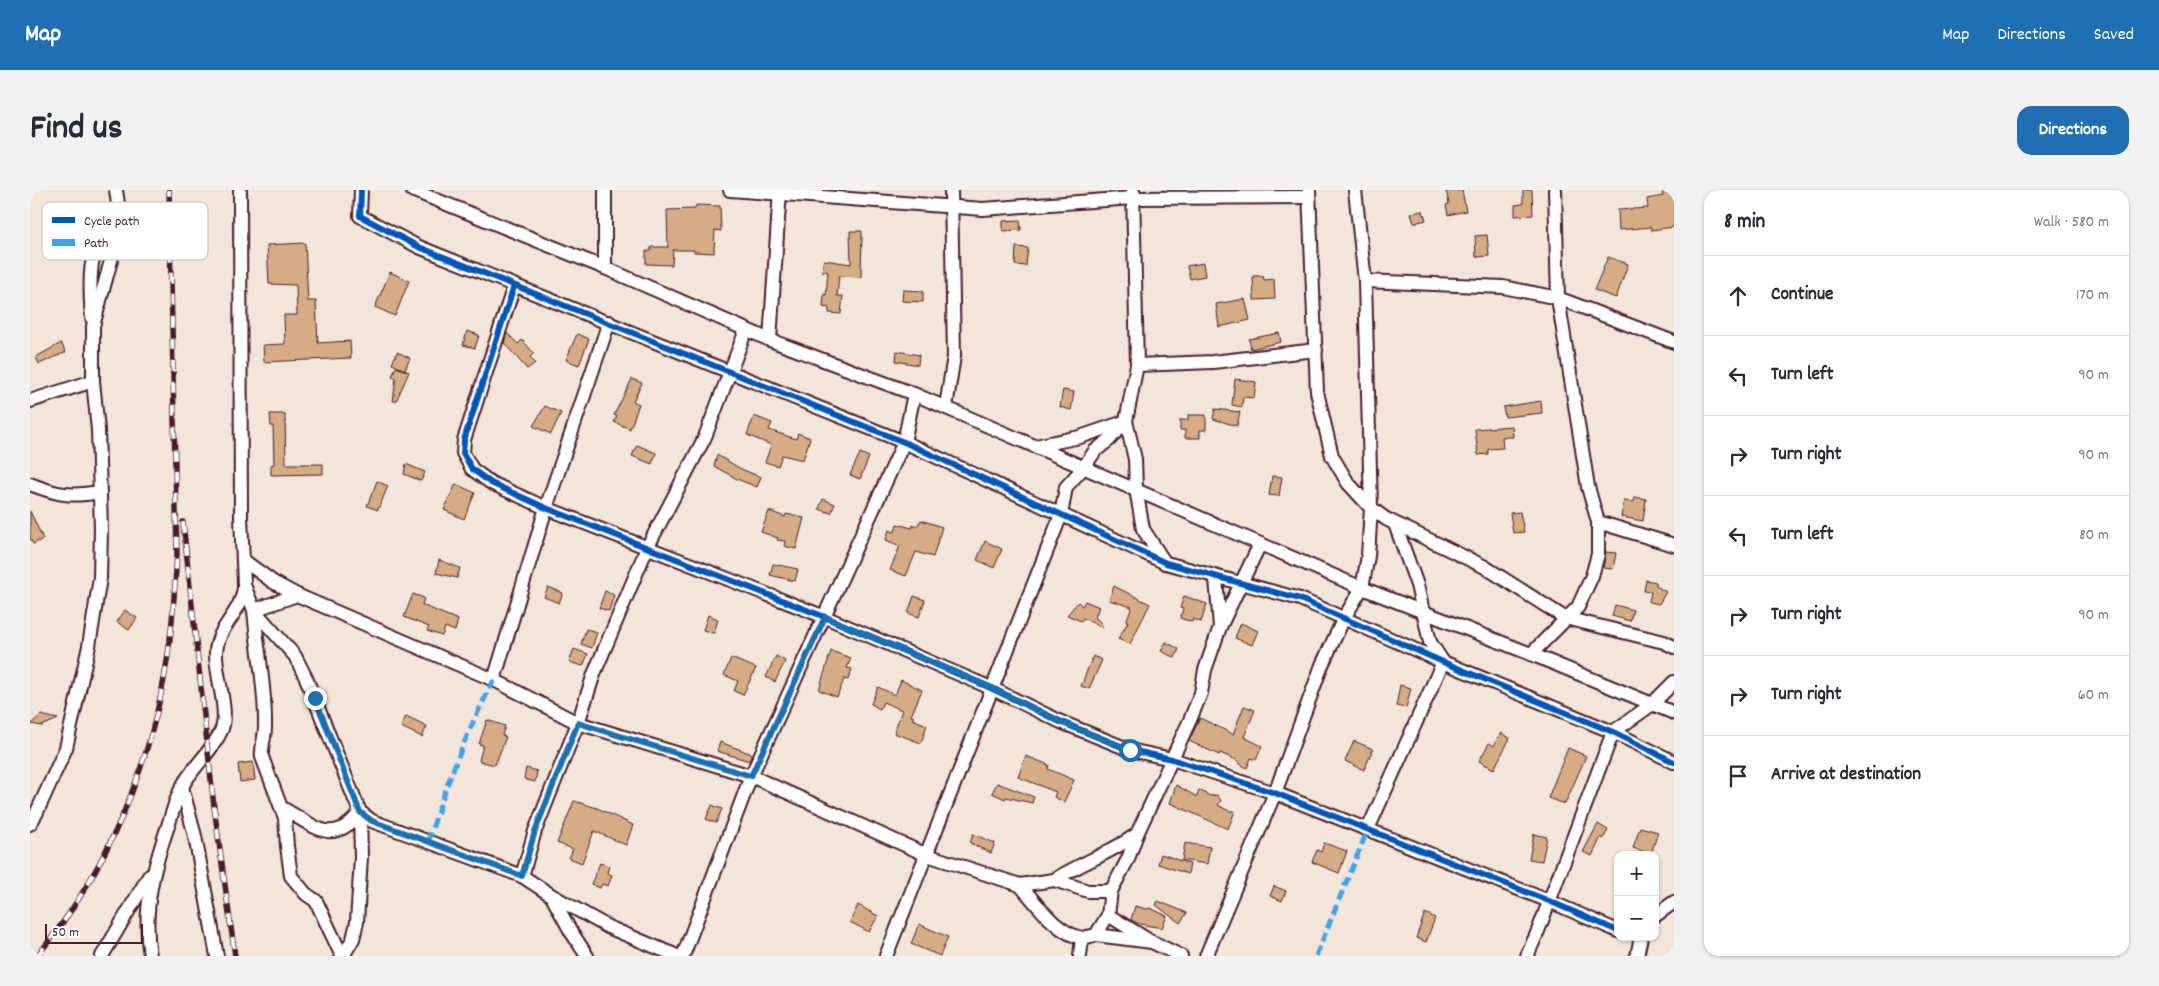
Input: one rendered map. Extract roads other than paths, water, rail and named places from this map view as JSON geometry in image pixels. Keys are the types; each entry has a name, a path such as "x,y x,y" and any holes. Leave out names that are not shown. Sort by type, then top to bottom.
{"street":[{"path":"150,956 147,939 147,910 154,866 182,787 222,731 223,709 216,652 221,632 242,600 244,585 240,517 240,190"},
{"path":"361,190 360,216 419,247 904,442 1166,564 1300,599 1443,662 1613,732 1674,762"},
{"path":"604,268 605,190"},
{"path":"730,190 780,192 952,208 983,209 1133,194 1309,194 1317,392 1332,456 1348,483 1370,508 1396,524 1485,567 1565,618 1664,642 1674,647"},
{"path":"946,407 954,356 951,190"},
{"path":"1206,956 1275,793 1322,665 1344,618 1362,588 1368,556 1370,508 1365,281 1355,190"},
{"path":"1530,654 1578,607 1592,576 1598,554 1598,522 1586,478 1558,298 1555,190"},
{"path":"417,191 604,268 770,340 946,407 1362,588 1530,654 1674,714"},
{"path":"770,340 780,192"},
{"path":"1133,194 1137,365 1126,421 1135,459 1136,489 1143,528 1166,564"},
{"path":"30,824 66,748 76,707 100,578 98,430 93,381 93,326 90,296 94,260"},
{"path":"93,326 111,260"},
{"path":"1365,281 1504,287 1558,298 1674,342"},
{"path":"514,286 464,440 463,453 472,469 491,483 546,508 825,617 992,688 1061,722 1130,750 1172,759 1275,793 1549,901 1614,929"},
{"path":"494,680 546,508 609,322"},
{"path":"522,876 535,831 578,723 594,674 647,548 705,437 746,330"},
{"path":"1137,365 1213,362 1316,350"},
{"path":"30,401 93,381"},
{"path":"683,956 751,776 904,442 914,394"},
{"path":"1035,446 1080,437 1126,421"},
{"path":"886,956 1061,515 1066,487 1095,451 1109,440 1126,421"},
{"path":"30,484 56,494 82,495 100,492"},
{"path":"1598,522 1674,545"},
{"path":"1396,524 1417,585 1430,642 1443,662"},
{"path":"1096,934 1108,915 1112,891 1201,693 1205,670 1220,627 1260,544"},
{"path":"243,560 273,582 297,595 494,680 578,723 751,776 927,854 1020,885 1054,880 1079,865 1122,845 1137,834"},
{"path":"1216,578 1220,627"},
{"path":"244,585 254,610 261,659 265,728 261,747 262,758 286,818 291,876 306,894 316,901 342,956"},
{"path":"254,610 297,595"},
{"path":"254,610 299,663 315,698 360,812 361,857 357,922 353,939 342,956"},
{"path":"1368,829 1443,662"},
{"path":"1527,956 1613,732 1651,704 1674,682"},
{"path":"182,787 195,836 217,956"},
{"path":"282,808 322,830 332,832 343,830 351,824 360,812"},
{"path":"360,812 381,824 522,876 551,895 608,927 677,956"},
{"path":"102,956 154,866"},
{"path":"1054,880 1088,890 1112,891"},
{"path":"1020,885 1054,923 1075,937 1082,938 1096,934 1152,942"},
{"path":"551,895 587,956"},
{"path":"1659,913 1674,902"},
{"path":"1108,915 1152,942 1181,956"},
{"path":"1080,956 1082,938"},
{"path":"1637,941 1637,956"}],"railway":[{"path":"169,190 169,202"},
{"path":"37,956 80,897 115,832 142,764 161,694 172,624 177,554 171,260"},
{"path":"183,522 214,807 235,956"}]}
